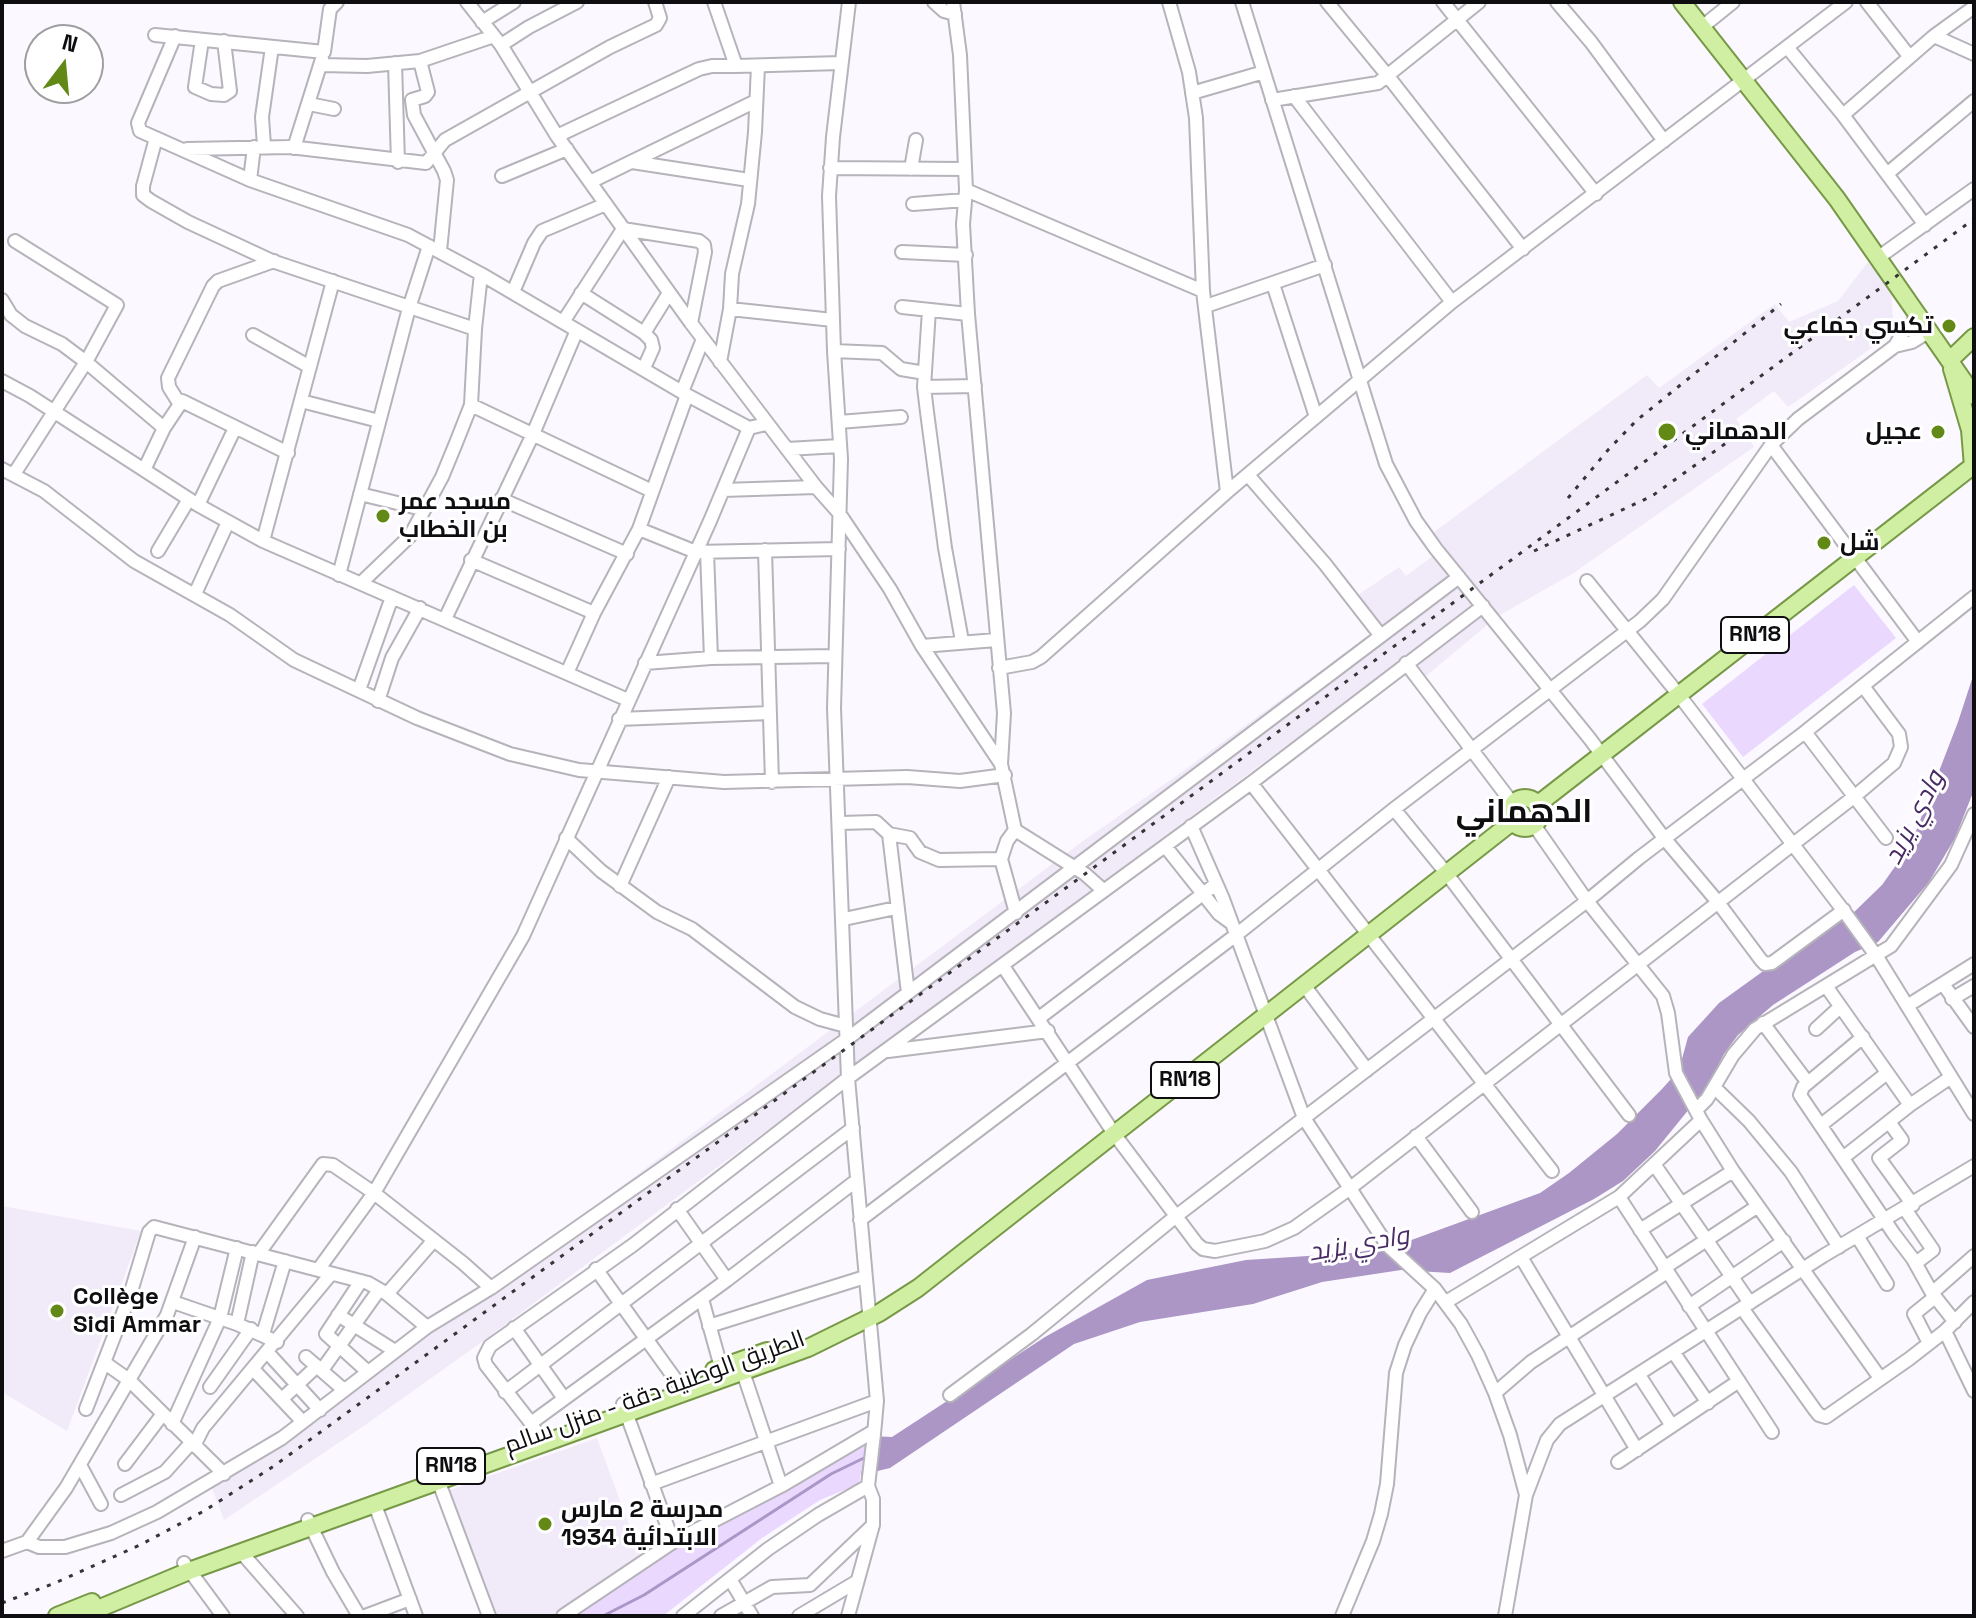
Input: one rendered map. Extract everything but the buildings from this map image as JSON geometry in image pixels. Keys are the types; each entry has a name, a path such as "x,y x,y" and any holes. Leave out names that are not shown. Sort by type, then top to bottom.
{"main road":[{"path":"1682,2 1816,170 1974,396"},
{"path":"1950,360 1974,337"},
{"name":"RN18","path":"1537,805 1974,467 1970,430 1950,360"},
{"path":"1525,799 1537,805 1539,815 1534,825 1523,828 1513,813 1525,799"},
{"name":"الطريق الوطنية دقة - منزل سالم","path":"81,1616 186,1567 241,1552 537,1434 624,1409 741,1366 808,1348 869,1318 918,1288 1115,1135 1447,874 1513,813"},
{"name":"الطريق الوطنية دقة - منزل سالم","path":"624,1409 678,1383 721,1367 741,1366"},
{"name":"الطريق الوطنية دقة - منزل سالم","path":"57,1616 186,1567 375,1505 436,1476"}],"street":[{"path":"294,148 322,59 330,9 337,2"},
{"path":"467,2 497,41 557,136 669,293 766,424 839,513 1003,770"},
{"path":"482,22 514,2"},
{"path":"155,35 272,47 354,66 395,63 420,61 497,41 577,2"},
{"path":"184,149 294,148 426,163 441,143 610,47 659,23 655,2"},
{"path":"714,2 736,66"},
{"path":"848,1616 873,1525 869,1481 877,1401 848,1078 835,656 840,446 834,351 830,168 849,2"},
{"path":"934,2 944,11 954,8 960,55 968,314 1004,713 1003,770 1015,830 1075,868 1103,890"},
{"path":"1169,2 1186,62 1197,129 1203,291 1227,492"},
{"path":"1242,2 1386,464 1405,504 1436,549 1602,754 1757,955 1768,964 1845,912"},
{"path":"1327,2 1523,249"},
{"path":"1443,2 1596,194"},
{"path":"1272,100 1373,84 1479,2"},
{"path":"1557,2 1591,42 1664,141"},
{"path":"1702,27 1733,2"},
{"path":"999,668 1032,662 1041,657 1227,492 1452,302 1846,2"},
{"path":"1867,2 1909,56"},
{"path":"1843,115 1909,56 1974,7"},
{"path":"175,36 138,123 140,131 250,180 389,227 481,274 684,394 749,428 766,424"},
{"path":"1934,36 1974,54"},
{"path":"202,40 195,87 200,91 224,95 230,88 224,41"},
{"path":"250,180 259,146 272,47"},
{"path":"1787,47 1888,173 1925,225"},
{"path":"339,575 409,308 435,249 447,180 415,120 412,102 427,95 420,61"},
{"path":"395,63 398,162"},
{"path":"557,136 699,69 712,66 841,63"},
{"path":"720,362 730,309 732,274 748,204 758,66"},
{"path":"1192,93 1264,72"},
{"path":"1294,96 1452,302"},
{"path":"590,182 756,101"},
{"path":"1888,173 1974,101"},
{"path":"309,104 334,109"},
{"path":"156,138 143,186 146,198 188,222 274,261 475,329"},
{"path":"911,169 916,140"},
{"path":"502,176 567,149"},
{"path":"632,162 749,180"},
{"path":"830,168 965,169"},
{"path":"1879,257 1974,189"},
{"path":"913,204 965,195 1203,291"},
{"path":"513,292 542,231 606,204"},
{"path":"563,322 623,229"},
{"path":"623,229 699,241 704,245 691,323"},
{"path":"15,241 117,305 86,362 8,472 44,491 134,561 230,615 285,654 378,701 510,754 579,770 724,782 907,777 960,781 1003,770"},
{"path":"902,252 966,255"},
{"path":"179,403 168,378 213,286 218,281 274,261"},
{"path":"1206,306 1325,265"},
{"path":"361,583 410,536 442,477 471,405 481,274"},
{"path":"263,541 333,281"},
{"path":"1273,284 1316,417"},
{"path":"581,293 651,340 653,348 644,368"},
{"path":"644,333 669,293"},
{"path":"2,300 11,315 25,326 62,344 164,428"},
{"path":"902,307 968,314"},
{"path":"730,309 833,320"},
{"path":"929,310 924,387 945,548 962,641"},
{"path":"860,1220 1236,935 1663,599 1771,445 1798,419 1895,346 1903,332 1920,315"},
{"path":"445,619 533,434 577,330"},
{"path":"1895,346 1912,342 1930,331"},
{"path":"253,335 310,367"},
{"path":"567,673 594,613 639,529 703,339"},
{"path":"834,351 882,353 901,369 925,373"},
{"path":"2,381 194,502 263,541 628,700"},
{"path":"924,387 975,386"},
{"path":"301,401 379,421"},
{"path":"144,470 179,403"},
{"path":"179,403 188,403 288,453"},
{"path":"471,405 652,491"},
{"path":"839,422 901,417"},
{"path":"158,551 194,502 235,428"},
{"path":"121,1495 165,1472 192,1445 277,1342 374,1193 523,936 619,719 701,552 749,428"},
{"path":"1771,445 1918,642"},
{"path":"787,449 840,446"},
{"path":"1248,475 1325,564 1381,636"},
{"path":"723,490 816,487"},
{"path":"360,494 422,509"},
{"path":"501,499 627,554"},
{"path":"195,594 228,522"},
{"path":"639,529 701,552 839,549"},
{"path":"765,550 772,782"},
{"path":"701,552 711,658"},
{"path":"471,560 594,613"},
{"path":"27,1542 54,1548 90,1541 157,1512 224,1474 303,1422 427,1327 491,1288 846,1033 908,993 1459,577"},
{"path":"1587,581 1679,695 1845,912 1972,1107"},
{"path":"359,690 392,597"},
{"path":"950,1395 1032,1334 1175,1217 1805,732 1974,597"},
{"path":"857,1180 702,1299 563,1397 537,1434 486,1365 484,1358 490,1346 848,1078 1251,783 1483,606"},
{"path":"378,701 392,658 420,608"},
{"path":"922,646 996,640"},
{"path":"645,663 711,658 835,656"},
{"path":"1406,663 1513,813"},
{"path":"1003,966 1115,1135 1175,1217 1203,1249 1228,1250 1280,1236 1349,1189 1561,1026 1894,763 1901,747 1895,727 1863,686"},
{"path":"619,719 770,713"},
{"path":"1805,732 1886,838"},
{"path":"620,886 669,777"},
{"path":"1251,783 1552,1171"},
{"path":"1394,809 1447,874 1629,1115"},
{"path":"1446,1302 1619,1197 1654,1164 1697,1112 1733,1055 1763,1023 1891,946 1951,865 1974,814"},
{"path":"840,823 876,822 889,834 910,838 926,856 939,860 1001,859"},
{"path":"1534,825 1587,901 1663,996 1676,1073 1697,1112 1733,1171 1880,1378"},
{"path":"1191,826 1267,1014 1304,1118 1387,1245 1446,1302 1478,1355 1510,1435 1526,1495"},
{"path":"1015,830 1007,841 1001,859 1016,913"},
{"path":"889,834 908,993"},
{"path":"566,838 601,871 657,912 692,929 795,1007 846,1033"},
{"path":"1165,846 1219,914 1230,922"},
{"path":"1039,1018 1216,884"},
{"path":"844,919 896,908"},
{"path":"1907,1006 1974,964"},
{"path":"1943,984 1952,999 1970,1010 1974,1027"},
{"path":"1304,985 1367,1070"},
{"path":"1826,986 1910,1105"},
{"path":"1952,999 1974,986"},
{"path":"1816,1029 1840,1007"},
{"path":"1763,1023 1808,1083"},
{"path":"886,1051 1048,1031"},
{"path":"1863,1037 1808,1083 1800,1095 1916,1263 1950,1327 1974,1391"},
{"path":"1821,1125 1887,1073"},
{"path":"1844,1157 1951,1077"},
{"path":"1714,1087 1740,1112 1791,1172 1839,1247"},
{"path":"1889,1122 1902,1140 1879,1158 1933,1250 1916,1263"},
{"path":"505,1392 853,1128"},
{"path":"1416,1136 1472,1212"},
{"path":"237,1324 256,1253 323,1164 333,1165 374,1193 491,1288"},
{"path":"1654,1164 1733,1276 1746,1305 1822,1417 1836,1411 1929,1343 1974,1302"},
{"path":"1505,1616 1526,1495 1536,1463 1547,1440 1569,1417 1804,1268 1974,1166"},
{"path":"1640,1230 1733,1171"},
{"path":"1619,1197 1772,1432"},
{"path":"1495,1393 1531,1362 1758,1206"},
{"path":"677,1209 727,1280"},
{"path":"86,1409 105,1363 150,1230 156,1227 361,1281 383,1292 427,1327"},
{"path":"1857,1236 1887,1284"},
{"path":"2,1551 27,1542 80,1465 173,1302 195,1237"},
{"path":"283,1398 300,1385 315,1364 340,1347 383,1292 434,1240"},
{"path":"1689,1306 1784,1241"},
{"path":"125,1464 167,1420 220,1318 237,1248"},
{"path":"1929,1343 1914,1314 1974,1256"},
{"path":"1521,1257 1637,1450"},
{"path":"210,1387 231,1357 257,1332 285,1261"},
{"path":"596,1269 678,1383"},
{"path":"709,1326 865,1277"},
{"path":"361,1281 326,1334 368,1372"},
{"path":"1342,1616 1381,1514 1387,1484 1396,1373 1405,1345 1435,1289"},
{"path":"702,1299 721,1367"},
{"path":"173,1302 237,1324 277,1342"},
{"path":"338,1315 395,1351"},
{"path":"514,1328 563,1397"},
{"path":"268,1353 320,1410"},
{"path":"1674,1353 1708,1403"},
{"path":"231,1357 283,1398 303,1422"},
{"path":"105,1363 129,1380 224,1474"},
{"path":"315,1364 344,1390"},
{"path":"741,1366 781,1486"},
{"path":"1639,1375 1672,1426"},
{"path":"1618,1462 1739,1381"},
{"path":"651,1484 877,1401"},
{"path":"624,1409 673,1542"},
{"path":"563,1616 673,1542 874,1433"},
{"path":"80,1465 101,1504"},
{"path":"436,1476 489,1616"},
{"path":"683,1616 818,1515 869,1481"},
{"path":"375,1505 416,1616"},
{"path":"310,1524 362,1616 410,1599"},
{"path":"721,1616 772,1587 810,1585 873,1525"},
{"path":"241,1552 297,1616"},
{"path":"186,1567 223,1616"},
{"path":"730,1579 752,1616"},
{"path":"799,1616 856,1582"},
{"path":"698,1603 706,1616"}],"shaded area":[{"path":"1868,262 1891,291 1894,332 1788,407 1774,391 1736,419 1754,447 1572,574 1498,616 1414,686 1395,665 472,1349 224,1520 211,1485 284,1439 1083,841 1372,633 1348,602 1399,567 1406,576 1445,547 1434,532 1647,375 1659,388 1775,304 1789,322 1838,301"},
{"path":"1854,585 1896,638 1743,757 1702,704"},
{"name":"وادي يزيد","path":"1974,673 1974,790 1955,838 1929,882 1878,942 1855,952 1773,1005 1738,1035 1707,1087 1655,1151 1623,1181 1450,1273 1401,1270 1322,1282 1253,1304 1140,1322 1074,1344 890,1468 861,1475 866,1445 871,1436 892,1437 1045,1337 1147,1280 1246,1260 1354,1253 1395,1246 1540,1193 1569,1173 1617,1134 1679,1070 1688,1037 1719,1003 1787,954 1851,915 1882,885 1911,844"},
{"name":"Collège Sidi Ammar","path":"2,1206 141,1231 67,1431 2,1392"},
{"name":"مدرسة 2 مارس 1934 الابتدائية","path":"597,1438 641,1558 552,1616 496,1616 450,1490"},
{"path":"866,1445 859,1484 820,1500 762,1538 663,1616 569,1616 654,1557"}],"waterway":[{"name":"وادي يزيد","path":"603,1616 644,1595 831,1474 866,1457"}],"railway":[{"path":"2,1603 140,1545 204,1511 274,1466 1974,219"},
{"path":"1568,498 1637,420 1781,304"},
{"path":"1534,551 1652,496 1743,431"}],"place":[{"name":"تكسي جماعي","path":"1949,326"},
{"name":"الدهماني","path":"1667,432"},
{"name":"عجيل","path":"1938,432"},
{"name":"مسجد عمر بن الخطاب","path":"383,516"},
{"name":"شل","path":"1824,543"},
{"name":"Collège Sidi Ammar","path":"57,1311"},
{"name":"مدرسة 2 مارس 1934 الابتدائية","path":"545,1524"}],"district":[{"name":"الدهماني","path":"1524,813"}]}
